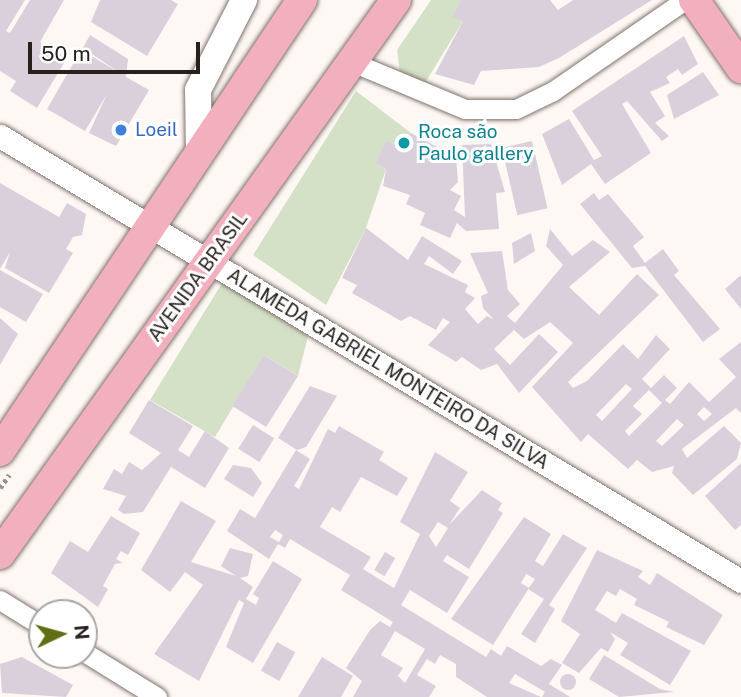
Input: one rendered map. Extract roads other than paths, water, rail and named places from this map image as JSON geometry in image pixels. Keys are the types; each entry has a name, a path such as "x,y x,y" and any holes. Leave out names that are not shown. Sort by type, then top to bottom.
{"main road":[{"path":"199,152 198,90 244,0"},
{"path":"0,451 149,224 302,0"},
{"name":"AVENIDA BRASIL","path":"0,554 396,0"},
{"path":"694,0 741,68"}],"street":[{"path":"352,62 466,109 516,109 553,91 685,0"},
{"name":"ALAMEDA GABRIEL MONTEIRO DA SILVA","path":"0,136 741,581"},
{"path":"0,600 28,617"},
{"path":"98,661 157,697"}],"place":[{"name":"Loeil","path":"121,130"},
{"name":"Roca são Paulo gallery","path":"404,143"}]}
